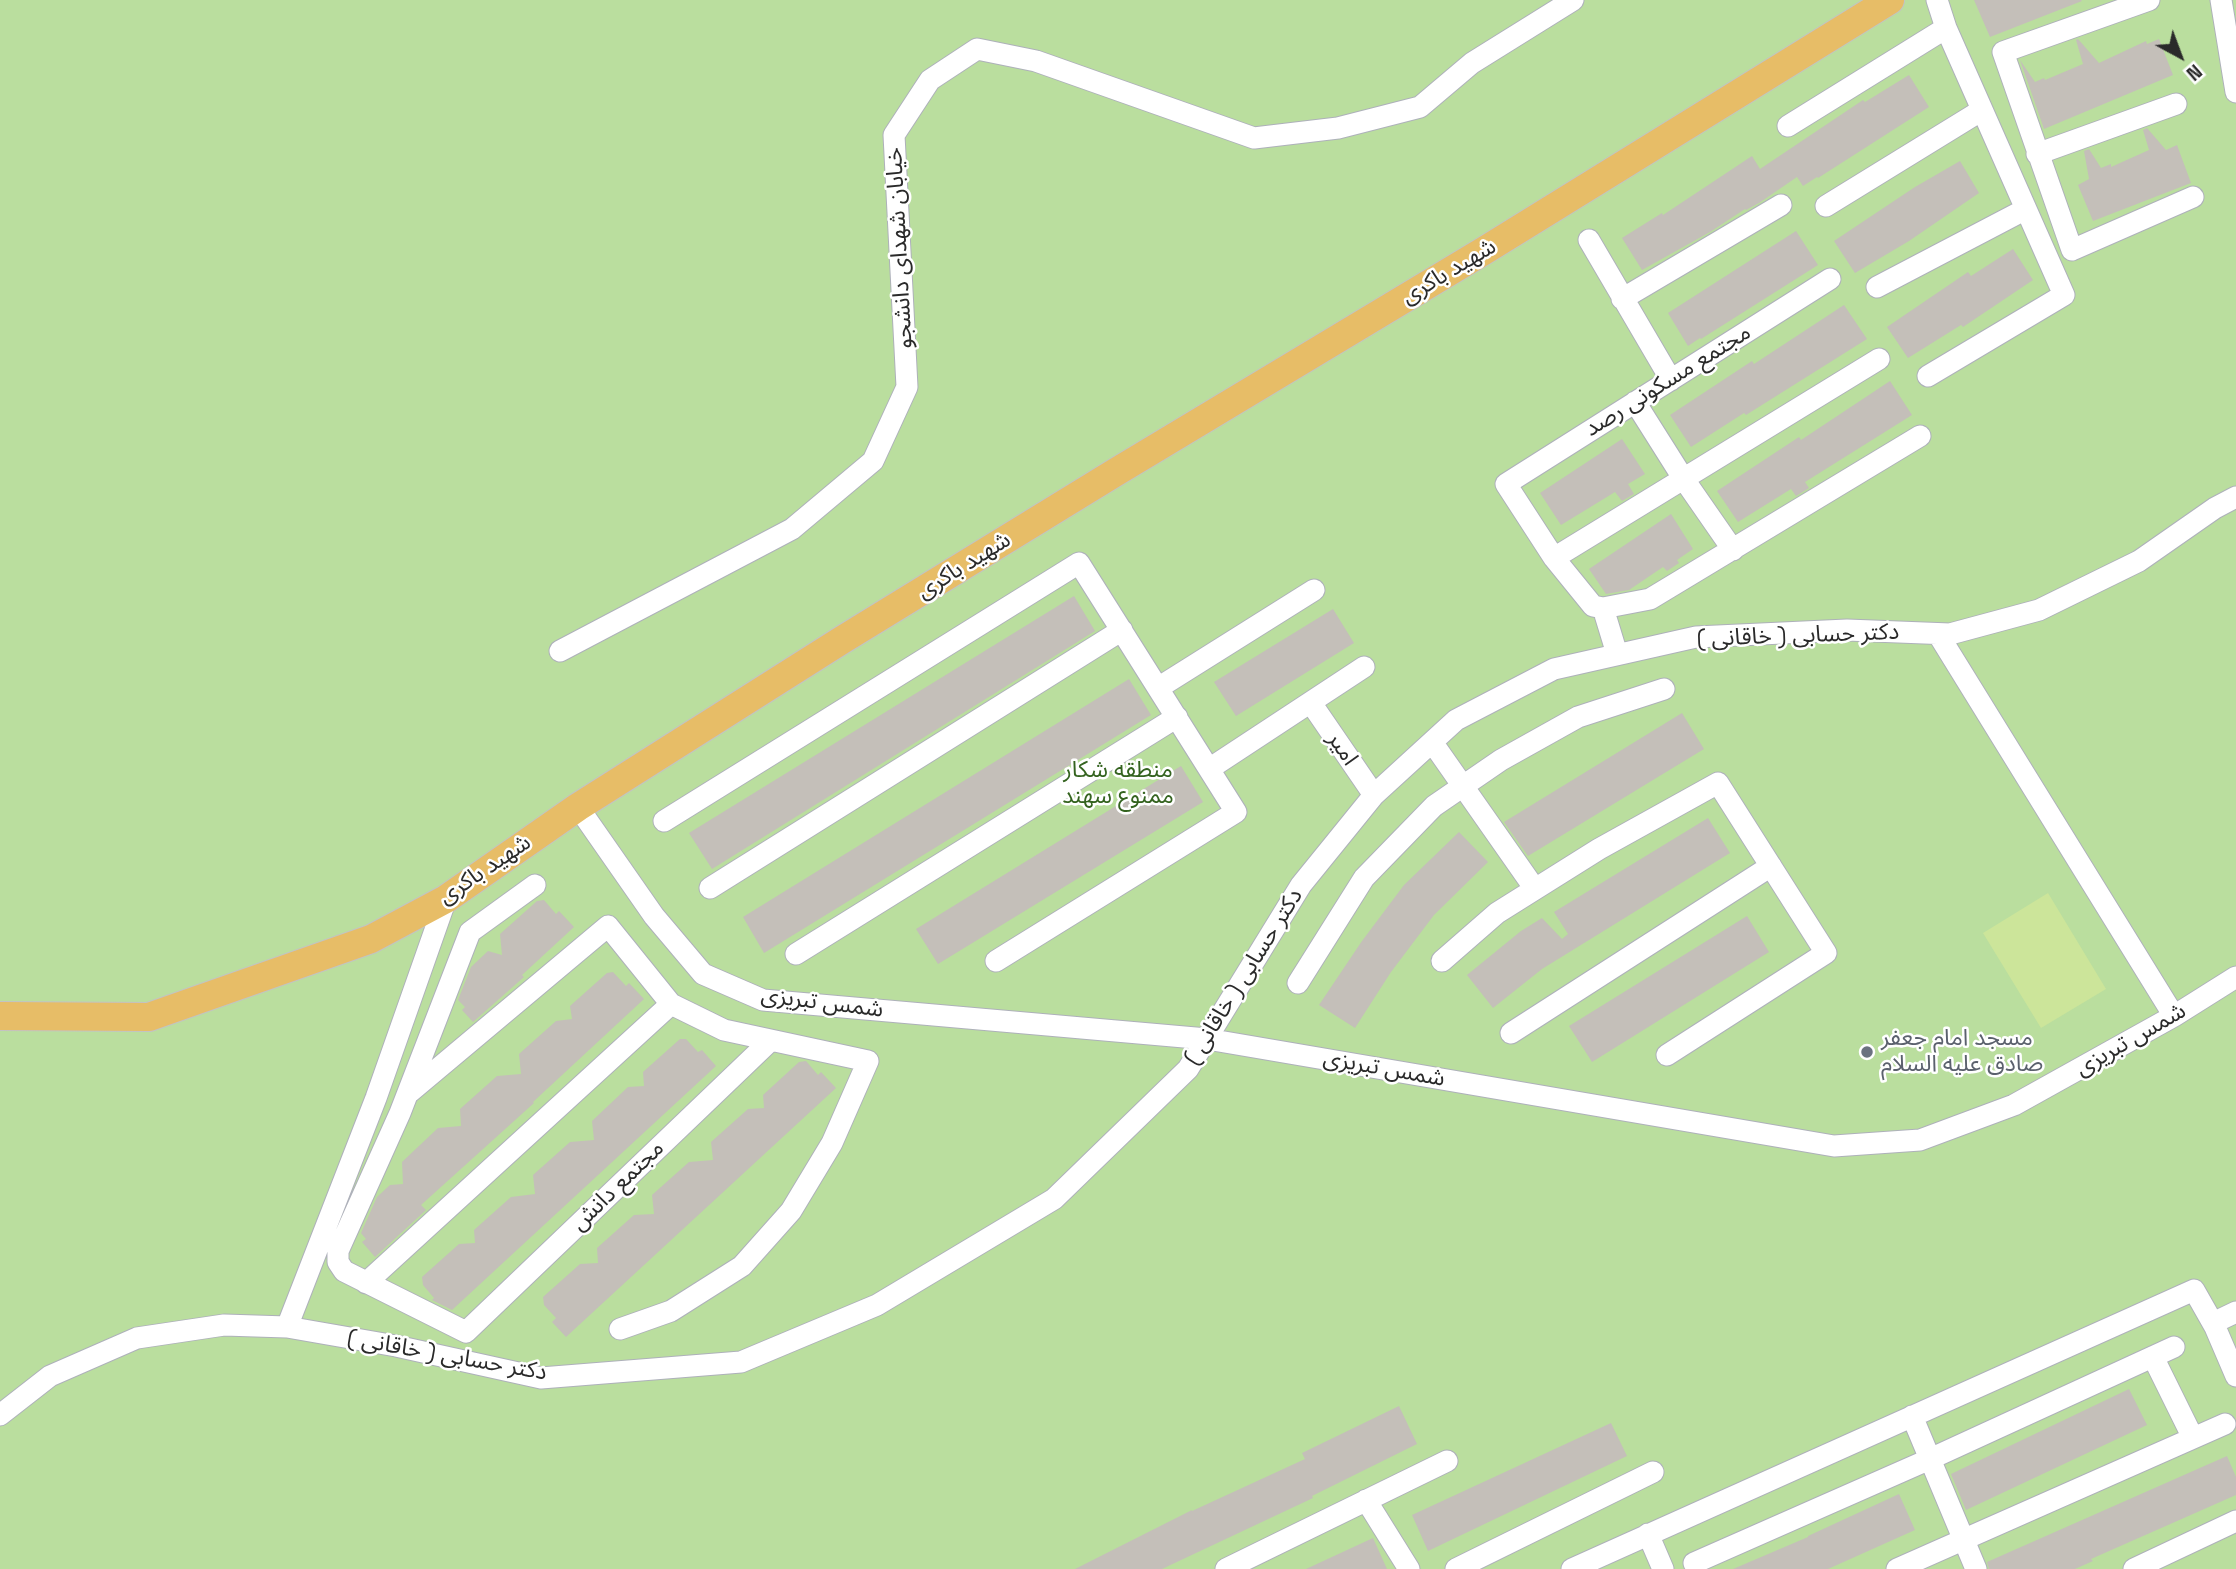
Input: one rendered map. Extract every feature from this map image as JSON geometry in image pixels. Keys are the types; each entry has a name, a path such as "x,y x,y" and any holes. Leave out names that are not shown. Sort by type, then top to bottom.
{"main road":[{"name":"شهید باکری","path":"0,1016 149,1017 370,939 446,899 578,807 878,618 1482,252 1890,0"}],"street":[{"name":"خیابان شهدای دانشجو","path":"560,651 792,529 873,461 907,387 894,135 930,80 977,49 1035,61 1254,138 1338,128 1420,107 1472,63 1573,0"},
{"path":"1928,376 2064,295 1946,28 1937,0"},
{"path":"2149,0 2003,52 2073,250 2193,197"},
{"path":"2227,9 2236,92"},
{"path":"1788,126 1946,28"},
{"path":"2037,154 2176,104"},
{"path":"1826,206 1982,110"},
{"path":"1622,299 1782,205"},
{"path":"1877,287 2026,209"},
{"path":"1589,240 1671,380"},
{"name":"مجتمع مسکونی رصد","path":"1554,558 1506,484 1830,279"},
{"path":"1879,359 1554,558 1593,606 1603,608 1650,599 1920,436"},
{"path":"1635,402 1683,478 1734,550"},
{"name":"دکتر حسابی ( خاقانی )","path":"0,1415 50,1376 137,1338 225,1325 287,1327 396,1346 541,1378 741,1362 877,1305 1054,1199 1188,1069 1301,885 1374,795 1456,720 1554,669 1696,637 1847,630 1950,634 2039,610 2139,561 2236,497"},
{"path":"664,821 1079,563 1236,812 996,961"},
{"path":"1158,688 1314,590"},
{"path":"1603,608 1618,654"},
{"path":"710,888 1122,630"},
{"path":"1938,634 2174,1016"},
{"path":"1209,769 1364,667"},
{"path":"1298,983 1364,878 1434,806 1501,760 1578,717 1664,689"},
{"name":"امیر","path":"1311,703 1374,795"},
{"path":"796,954 1177,717"},
{"path":"1432,741 1535,890"},
{"path":"1442,961 1497,913 1599,849 1718,783 1826,953 1667,1055"},
{"name":"شمس تبریزی","path":"578,807 654,916 703,974 763,1000 1208,1039 1834,1146 1920,1140 2014,1105 2174,1016 2236,977"},
{"path":"1511,1033 1771,866"},
{"path":"534,885 470,932 403,1104 338,1251 338,1262 344,1271 366,1283 671,1004"},
{"path":"287,1327 376,1098 446,899"},
{"path":"403,1104 608,926 671,1004 724,1030 868,1061 832,1143 791,1211 742,1266 671,1311 620,1329"},
{"name":"مجتمع دانش","path":"366,1283 466,1332 770,1041"},
{"path":"376,1098 403,1104"},
{"path":"1572,1569 2194,1290 2213,1323 2236,1376"},
{"path":"2213,1323 2236,1311"},
{"path":"1694,1563 2174,1347"},
{"path":"2153,1357 2193,1438"},
{"path":"1912,1416 1976,1569"},
{"path":"1897,1569 2225,1424"},
{"path":"1226,1569 1447,1461"},
{"path":"1456,1569 1653,1472"},
{"path":"1366,1500 1409,1569"},
{"path":"2134,1569 2236,1521"},
{"path":"1648,1534 1663,1569"}],"green space":[{"name":"منطقه شکار ممنوع سهند","path":"0,0 2236,0 2236,1569 0,1569"},
{"path":"2048,893 2106,989 2041,1028 1983,933"}],"building":[{"path":"1974,0 2081,0 2082,1 1990,37"},
{"path":"2078,39 2099,63 2146,41 2147,44 2159,39 2173,75 2044,129 2020,60 2035,82 2044,78 2045,80 2083,64 2076,40"},
{"path":"1909,75 1929,107 1818,178 1803,186 1797,177 1759,203 1642,270 1622,238 1662,213 1663,215 1752,156 1760,169 1863,100 1865,102"},
{"path":"2147,128 2166,150 2177,145 2191,183 2093,221 2078,185 2089,179 2084,151 2089,149 2101,168 2111,164 2111,167 2149,150 2143,130"},
{"path":"1960,161 1979,193 1909,241 1855,273 1834,241 1915,187"},
{"path":"1796,231 1818,265 1688,346 1668,313"},
{"path":"2013,249 2033,280 1963,327 1961,325 1908,358 1887,327 1968,272 1971,276"},
{"path":"1844,305 1867,339 1691,447 1670,415"},
{"path":"1890,381 1912,415 1805,482 1809,488 1796,496 1791,489 1738,522 1717,491"},
{"path":"1622,439 1645,474 1628,484 1634,494 1622,501 1615,492 1561,525 1540,493"},
{"path":"1671,514 1693,549 1667,571 1663,567 1629,590 1606,594 1589,569"},
{"path":"1074,596 1095,631 712,869 689,833"},
{"path":"1333,609 1354,643 1236,716 1214,682"},
{"path":"1129,679 1151,715 764,953 743,917"},
{"path":"1682,713 1704,749 1528,856 1504,822"},
{"path":"1181,766 1203,802 938,964 916,929"},
{"path":"1708,818 1730,853 1542,969 1493,1008 1467,975 1521,931 1542,918 1562,939 1568,934 1554,912"},
{"path":"1459,832 1488,862 1434,915 1391,972 1355,1028 1319,1005 1404,885"},
{"path":"544,900 556,914 559,911 574,927 522,975 524,977 473,1022 462,1010 465,1007 458,1000 471,967 488,951 502,955 500,934 537,901"},
{"path":"1747,916 1769,952 1592,1062 1569,1026"},
{"path":"613,972 626,986 629,983 644,999 421,1205 426,1210 375,1257 362,1242 366,1239 361,1233 377,1197 390,1185 403,1184 402,1162 438,1128 461,1126 460,1109 497,1076 521,1074 519,1054 556,1021 572,1019 570,1006 607,973"},
{"path":"680,1039 686,1039 698,1052 702,1050 716,1066 452,1310 432,1300 434,1298 423,1285 422,1277 459,1244 475,1243 474,1230 511,1197 535,1194 533,1175 570,1142 594,1140 592,1121 628,1087 644,1086 643,1072"},
{"path":"806,1061 818,1075 821,1072 836,1088 566,1337 552,1322 556,1318 544,1305 543,1297 580,1264 598,1263 597,1248 634,1215 654,1214 652,1195 689,1162 713,1160 711,1142 748,1109 764,1108 763,1095 799,1062"},
{"path":"2129,1389 2147,1425 1966,1510 1951,1474"},
{"path":"1399,1406 1417,1444 1312,1496 1313,1498 1162,1569 1075,1569 1192,1510 1305,1459 1302,1453"},
{"path":"1611,1423 1627,1456 1428,1551 1412,1515"},
{"path":"2227,1456 2236,1477 2236,1495 2091,1559 2093,1561 2075,1569 1989,1569 1987,1562"},
{"path":"1899,1494 1915,1530 1828,1569 1733,1569 1808,1537"},
{"path":"1373,1538 1387,1569 1306,1569"}],"place":[{"name":"مسجد امام جعفر صادق علیه السلام","path":"1867,1052"}]}
